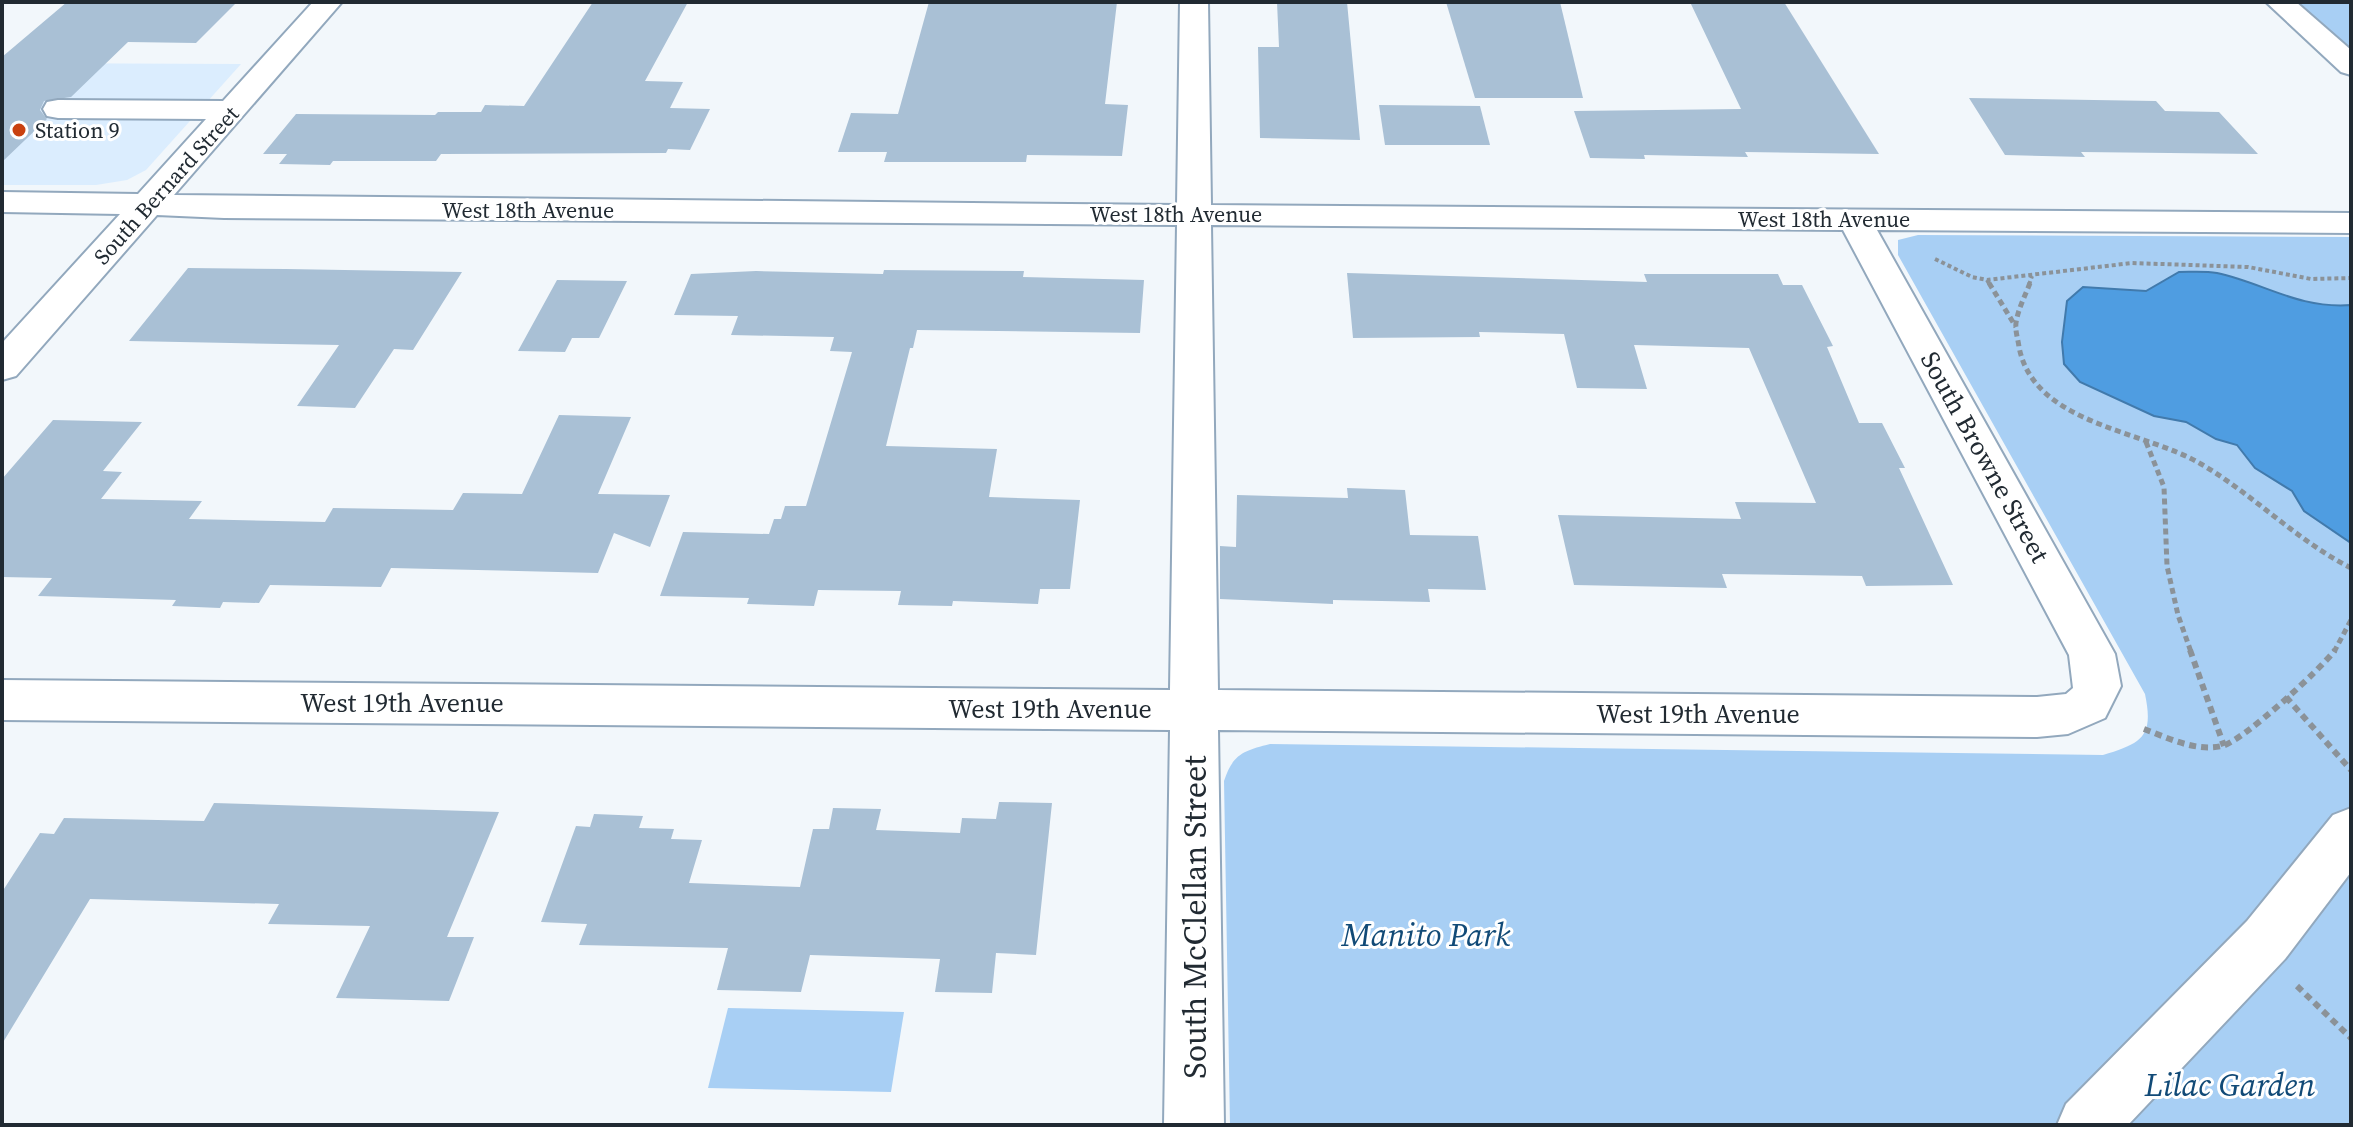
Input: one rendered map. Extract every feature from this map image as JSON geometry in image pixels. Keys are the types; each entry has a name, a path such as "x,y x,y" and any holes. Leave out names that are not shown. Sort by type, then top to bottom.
{"street":[{"name":"South Bernard Street","path":"2,367 328,2"},
{"path":"1194,2 1195,215"},
{"path":"2280,2 2351,66"},
{"path":"58,109 232,110"},
{"name":"West 18th Avenue","path":"2,202 224,208 2351,223"},
{"name":"South McClellan Street","path":"1194,1125 1195,215"},
{"name":"South Browne Street","path":"1854,219 2092,654 2099,682 2094,700"},
{"name":"West 19th Avenue","path":"2,700 2037,717 2073,714 2094,700"},
{"path":"2087,1125 2266,940 2351,831"}],"path":[{"path":"1930,257 1972,277 1987,280 2132,263 2248,267 2311,279 2351,278"},
{"path":"2016,327 2032,276"},
{"path":"1987,280 2016,327 2022,358 2037,384 2060,406 2100,425 2175,449 2203,466 2326,557 2351,568"},
{"path":"2146,441 2164,487 2167,566 2178,615 2224,746"},
{"path":"2144,729 2195,747 2224,746 2286,697 2334,653 2351,620"},
{"path":"2286,697 2351,770"},
{"path":"2266,940 2290,980 2351,1038"}],"shaded area":[{"path":"2,63 241,64 146,170 127,180 96,185 2,185"}],"green space":[{"path":"2293,2 2351,2 2351,53"},
{"name":"Manito Park","path":"1918,235 2351,237 2351,1125 1230,1125 1224,781 1235,759 1246,752 1270,744 2103,755 2136,742 2142,736 2148,720 2145,694 1898,255 1898,240"},
{"path":"728,1008 904,1012 891,1092 708,1088"}],"water":[{"path":"2179,272 2217,273 2314,303 2351,305 2351,543 2304,511 2292,491 2255,468 2237,445 2216,439 2186,422 2154,416 2080,382 2064,364 2062,342 2067,301 2083,287 2146,291"}],"building":[{"path":"67,2 237,2 196,43 128,42 71,97 44,101 40,110 47,119 2,162 2,57"},
{"path":"593,2 688,2 645,81 683,82 670,108 710,109 690,150 668,149 666,153 441,154 436,161 333,161 330,165 279,164 287,154 263,154 296,114 435,115 438,112 481,112 485,105 524,106"},
{"path":"929,2 1117,2 1105,104 1128,105 1122,156 1027,155 1026,162 884,162 887,152 838,152 851,113 898,114"},
{"path":"1277,2 1347,2 1360,140 1260,138 1258,47 1279,47"},
{"path":"1446,2 1560,2 1583,98 1475,98"},
{"path":"1690,2 1784,2 1879,154 1745,152 1748,157 1644,155 1645,159 1590,158 1574,111 1741,109"},
{"path":"1969,98 2156,101 2165,111 2219,112 2258,154 2081,152 2085,157 2005,155"},
{"path":"1379,105 1480,106 1490,145 1385,145"},
{"path":"188,268 462,272 413,350 394,349 355,408 297,406 339,345 129,341"},
{"path":"884,270 1024,271 1023,277 1144,280 1140,333 917,330 886,446 997,449 989,497 1080,500 1070,589 1040,589 1038,604 953,601 952,606 898,605 901,591 818,590 814,606 747,604 749,598 660,596 683,532 769,534 774,519 781,519 785,506 806,506 852,352 830,351 834,337 731,335 738,316 674,315 691,274 756,271 883,274"},
{"path":"1347,273 1647,282 1644,274 1778,274 1783,285 1802,285 1833,346 1827,347 1859,423 1882,423 1905,468 1899,468 1953,585 1866,586 1862,576 1722,574 1727,588 1574,585 1558,515 1741,519 1735,502 1816,503 1749,348 1634,345 1647,389 1577,388 1564,334 1479,332 1480,337 1353,338"},
{"path":"557,280 627,281 599,338 572,338 565,352 518,351"},
{"path":"559,415 631,417 598,494 670,495 650,547 614,533 598,573 391,568 381,587 270,585 259,603 223,602 220,608 172,606 176,600 38,596 52,578 2,577 2,479 53,420 142,422 103,471 122,472 101,499 202,501 189,519 325,522 333,508 453,510 463,493 522,494"},
{"path":"1347,488 1405,490 1410,535 1478,536 1486,590 1428,589 1430,602 1333,600 1333,604 1220,599 1220,546 1236,547 1237,495 1348,498"},
{"path":"999,802 1052,803 1036,955 996,953 992,993 935,992 940,959 810,955 801,992 717,990 728,948 579,945 587,924 541,922 576,826 590,827 594,814 643,816 639,828 674,829 671,839 702,840 689,883 800,887 813,829 829,829 833,808 881,809 876,830 960,833 962,818 996,819"},
{"path":"214,803 499,812 447,937 474,937 449,1001 336,998 370,926 268,924 279,904 90,899 2,1044 2,892 40,833 54,834 64,818 204,821"}],"place":[{"name":"Station 9","path":"19,130"}],"park label":[{"name":"Lilac Garden","path":"2230,1085"}]}
